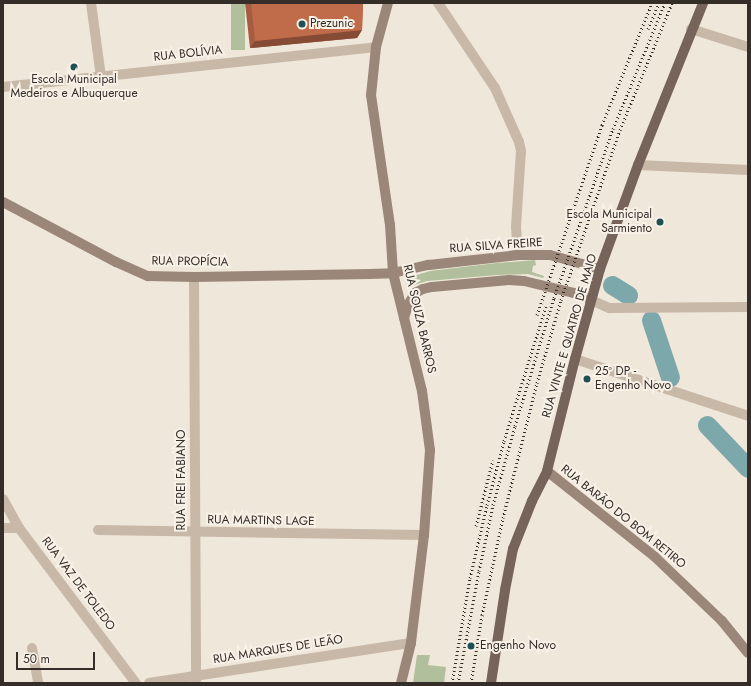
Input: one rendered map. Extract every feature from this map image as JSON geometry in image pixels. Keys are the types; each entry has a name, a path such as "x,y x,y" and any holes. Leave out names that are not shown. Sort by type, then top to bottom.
{"main road":[{"name":"RUA SOUZA BARROS","path":"388,3 376,47 371,95 390,225 393,273 422,391 430,450 424,535 411,643 401,683"},
{"name":"RUA VINTE E QUATRO DE MAIO","path":"491,683 505,590 513,549 532,501 547,472 575,360 600,269 638,165 691,29 703,3"},
{"name":"RUA PROPÍCIA","path":"3,202 116,262 148,276 194,277 393,273"},
{"name":"RUA SILVA FREIRE","path":"393,273 429,265 518,255 550,255 600,269"},
{"path":"380,274 397,290"},
{"path":"404,320 408,305 415,293 432,287 509,280 524,281 591,300"},
{"name":"RUA BARÃO DO BOM RETIRO","path":"547,472 655,557 722,621 748,653"}],"street":[{"path":"91,3 101,77"},
{"path":"438,3 495,88 521,151 516,227 518,255"},
{"path":"691,29 748,47"},
{"name":"RUA BOLÍVIA","path":"3,87 376,47"},
{"path":"638,165 748,170"},
{"name":"RUA FREI FABIANO","path":"194,277 196,679"},
{"path":"591,300 609,308 748,307"},
{"path":"575,360 748,416"},
{"name":"RUA VAZ DE TOLEDO","path":"3,499 19,528 136,683"},
{"path":"3,528 19,528"},
{"name":"RUA MARTINS LAGE","path":"98,530 424,535"},
{"name":"RUA MARQUES DE LEÃO","path":"149,683 196,679 411,643"},
{"path":"32,648 38,683"}],"green space":[{"path":"231,3 245,3 245,50 231,50"},
{"path":"535,260 536,265 533,266 532,272 544,276 543,278 528,274 497,275 427,281 411,286 410,277 430,271"},
{"path":"417,655 430,655 428,665 446,667 444,683 413,683"}],"building":[{"name":"Prezunic","path":"251,3 363,3 362,30 255,41"}],"waterway":[{"path":"612,285 628,295"},
{"path":"651,320 670,377"},
{"path":"707,425 748,468"}],"railway":[{"path":"537,315 602,125 652,3"},
{"path":"648,29 659,3"},
{"path":"458,683 493,505 515,426 554,298 613,129 665,3"},
{"path":"471,683 482,615 503,518 537,383 561,300 620,130 672,3"},
{"path":"452,683 470,578 487,505 504,441 546,306"},
{"path":"476,526 493,460"}],"place":[{"name":"Prezunic","path":"302,24"},
{"name":"Escola Municipal Medeiros e Albuquerque","path":"74,67"},
{"name":"Escola Municipal Sarmiento","path":"660,222"},
{"name":"25º DP - Engenho Novo","path":"587,379"},
{"name":"Engenho Novo","path":"471,646"}]}
